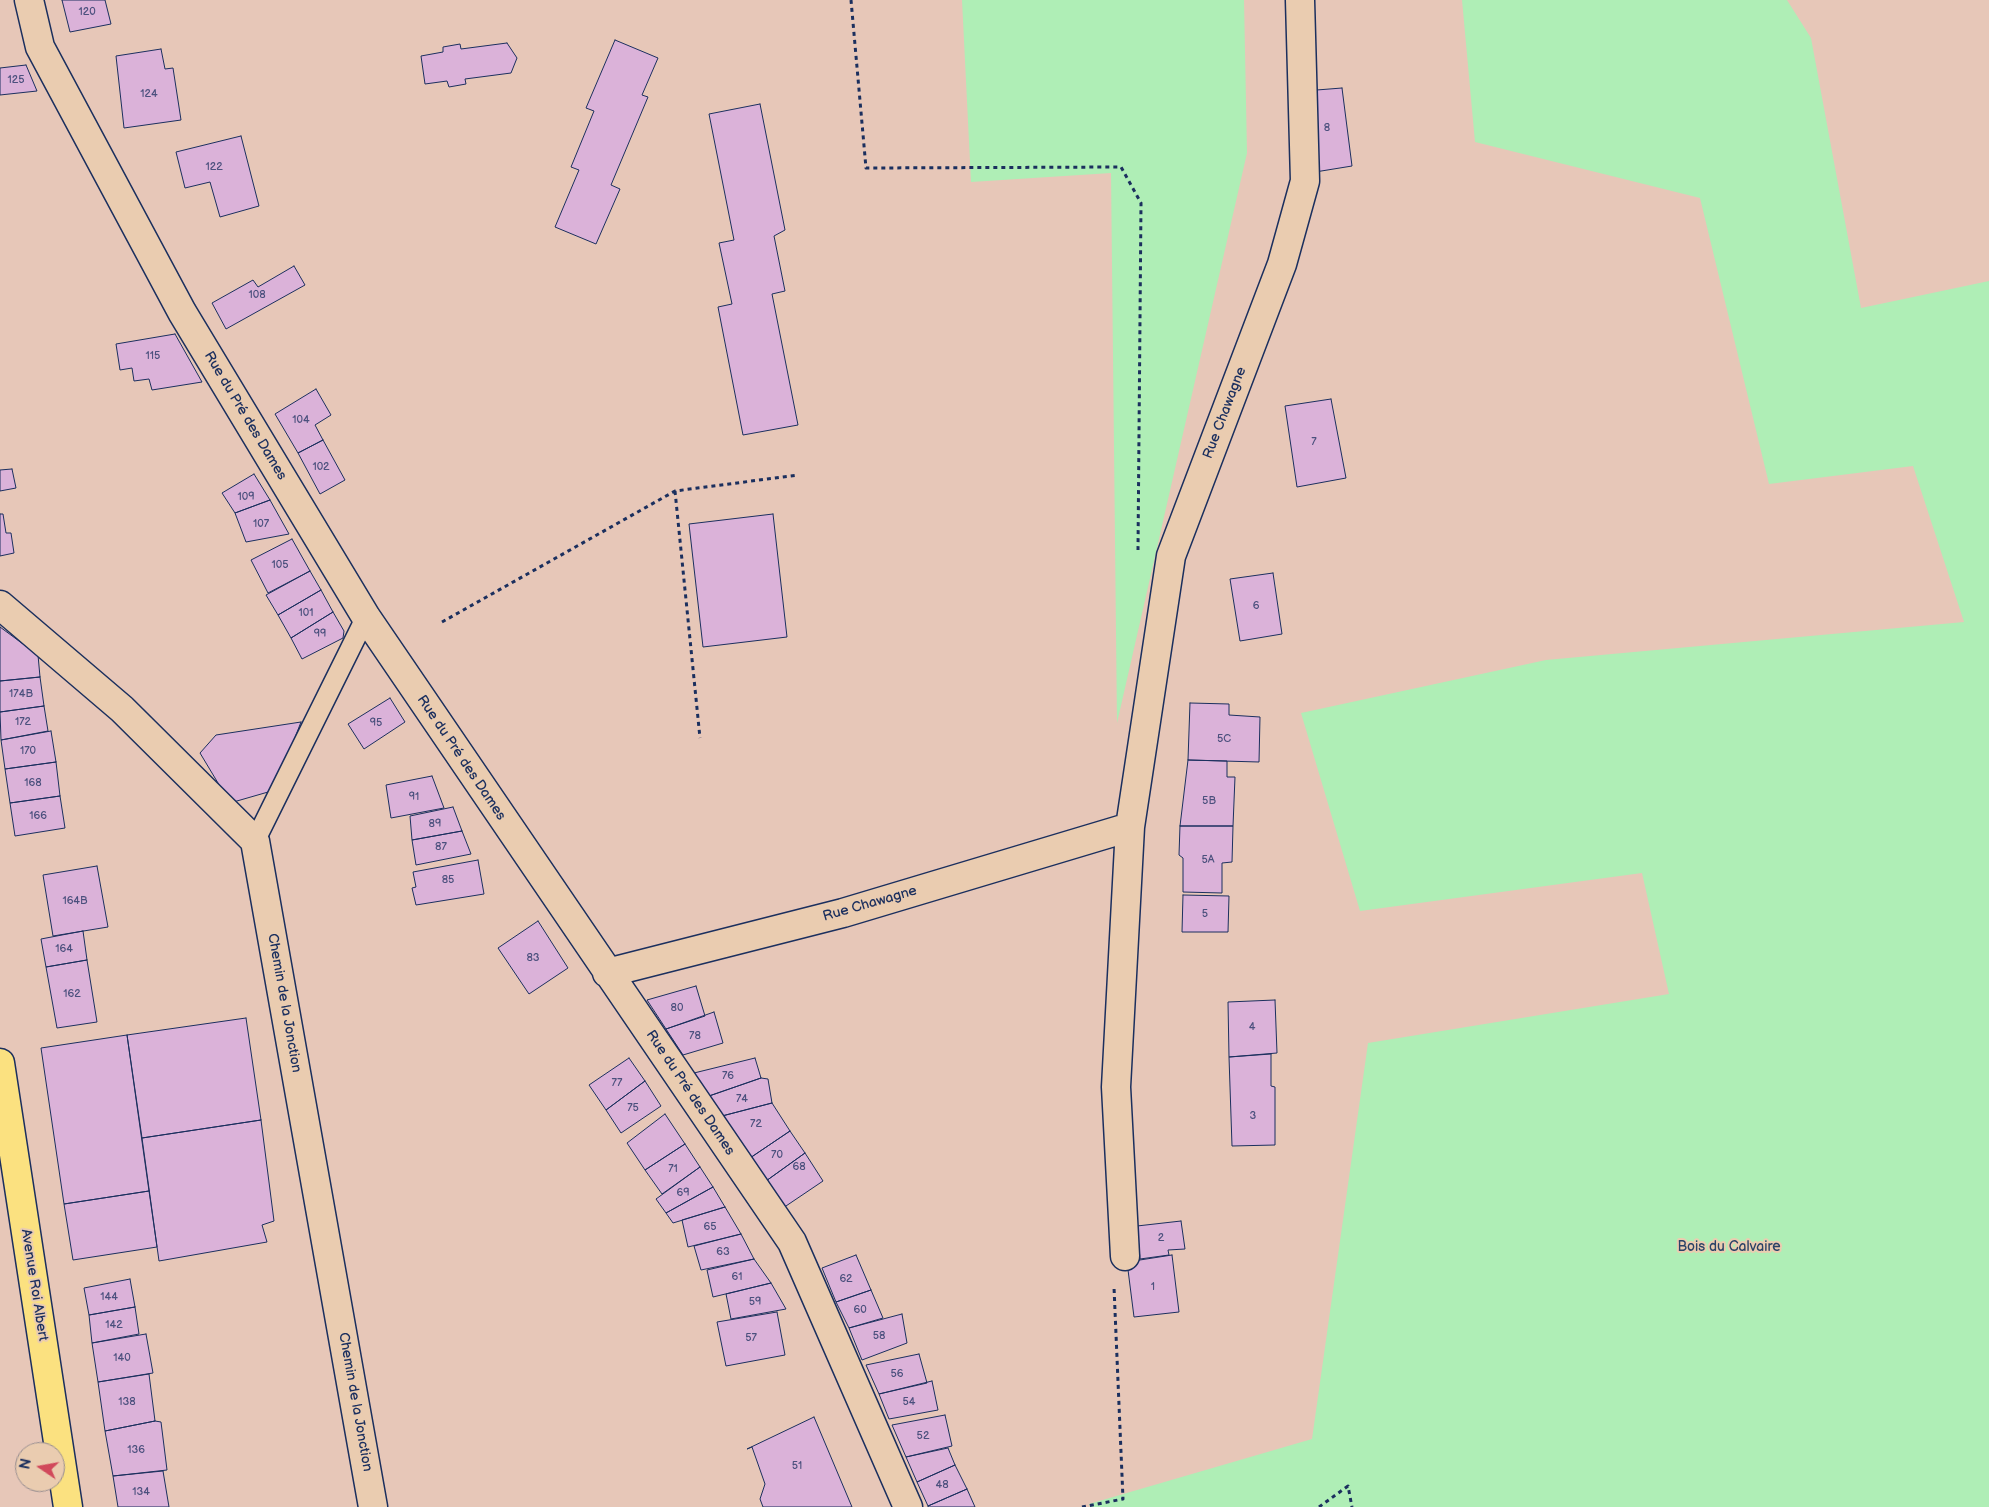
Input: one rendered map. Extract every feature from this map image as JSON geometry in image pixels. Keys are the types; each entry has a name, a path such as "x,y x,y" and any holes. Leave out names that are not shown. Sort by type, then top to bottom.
{"main road":[{"name":"Avenue Roi Albert","path":"0,1063 68,1507"}],"street":[{"name":"Rue du Pré des Dames","path":"29,0 40,47 182,312 366,617 792,1242 908,1507"},
{"name":"Rue Chawagne","path":"1125,1256 1116,1087 1130,827 1171,556 1282,264 1304,181 1300,0"},
{"path":"0,605 122,709 255,841"},
{"name":"Rue Chawagne","path":"607,973 843,913 1130,827"},
{"name":"Chemin de la Jonction","path":"255,841 373,1507"}],"lane":[{"path":"255,841 366,617"}],"path":[{"path":"851,0 866,168 1121,167 1141,203 1138,558"},
{"path":"442,622 675,491 798,474"},
{"path":"675,491 700,738"},
{"path":"1082,1507 1123,1499 1114,1284"},
{"path":"1319,1507 1348,1486 1352,1507"}],"green space":[{"path":"962,0 1244,0 1247,153 1117,723 1111,173 971,182"},
{"name":"Bois du Calvaire","path":"1462,0 1787,0 1811,38 1861,308 1989,281 1989,1507 1090,1507 1089,1504 1312,1439 1368,1043 1669,994 1642,873 1360,911 1301,713 1546,660 1964,622 1913,466 1769,484 1700,198 1475,142"}],"building":[{"path":"62,0 105,0 111,24 70,32"},
{"path":"615,40 658,58 642,95 648,97 611,185 620,189 596,244 555,227 579,170 571,167 594,111 586,108"},
{"path":"507,43 517,58 511,73 465,79 466,84 449,87 447,81 425,84 421,56 443,52 443,47 460,44 461,49"},
{"path":"161,49 165,69 173,68 181,120 124,128 116,56"},
{"path":"26,65 37,91 0,95 0,68"},
{"path":"1342,88 1352,166 1309,173 1304,91"},
{"path":"760,104 785,230 774,236 785,291 772,294 798,425 743,435 718,307 732,304 719,243 734,240 709,114"},
{"path":"241,136 259,206 220,217 210,182 185,188 176,152"},
{"path":"294,266 305,285 226,329 212,303 253,280 258,287"},
{"path":"175,334 202,382 152,390 149,379 134,381 132,368 120,370 116,344"},
{"path":"316,389 331,415 315,425 323,440 298,453 275,414"},
{"path":"1331,399 1346,478 1297,487 1285,406"},
{"path":"323,440 345,480 320,494 298,453"},
{"path":"12,469 16,488 0,491 0,470"},
{"path":"254,474 270,500 235,513 222,493"},
{"path":"270,500 289,534 246,542 235,513"},
{"path":"0,514 3,514 6,533 11,533 14,553 0,556"},
{"path":"773,514 787,637 703,647 689,524"},
{"path":"292,539 310,571 268,593 251,560"},
{"path":"310,571 321,590 278,615 266,595"},
{"path":"1273,573 1282,634 1240,641 1230,579"},
{"path":"321,590 333,612 291,638 278,615"},
{"path":"333,612 344,631 343,638 302,659 291,638"},
{"path":"0,627 38,655 40,677 0,681"},
{"path":"40,677 44,706 0,712 0,681"},
{"path":"390,698 405,722 364,749 348,724"},
{"path":"1190,703 1229,704 1229,715 1260,717 1259,762 1188,760"},
{"path":"44,706 48,731 1,740 0,712"},
{"path":"301,722 275,790 230,803 200,753 216,735"},
{"path":"51,731 56,762 5,769 1,740"},
{"path":"1188,760 1227,761 1227,777 1235,777 1233,826 1180,826"},
{"path":"56,762 60,796 10,803 5,769"},
{"path":"432,776 444,808 391,818 386,785"},
{"path":"60,796 65,828 15,836 10,803"},
{"path":"453,807 462,831 412,840 410,816"},
{"path":"1180,826 1233,826 1232,862 1222,863 1222,893 1183,892 1183,858 1179,855"},
{"path":"462,831 471,854 416,865 412,840"},
{"path":"478,860 484,894 416,905 412,888 416,887 413,872"},
{"path":"97,866 108,927 53,936 43,875"},
{"path":"1183,895 1229,896 1228,932 1182,932"},
{"path":"538,921 568,968 529,994 498,948"},
{"path":"83,931 87,960 46,967 41,939"},
{"path":"87,960 97,1022 57,1028 46,967"},
{"path":"696,986 705,1016 666,1029 647,1000"},
{"path":"1275,1000 1277,1053 1229,1057 1228,1002"},
{"path":"714,1012 723,1043 683,1055 666,1029"},
{"path":"246,1018 261,1120 142,1138 127,1035"},
{"path":"127,1035 149,1191 64,1204 41,1048"},
{"path":"1271,1054 1271,1086 1275,1087 1275,1145 1232,1146 1229,1057"},
{"path":"629,1058 645,1081 606,1110 589,1085"},
{"path":"755,1058 761,1078 709,1096 694,1073"},
{"path":"761,1078 768,1079 772,1103 722,1116 709,1096"},
{"path":"645,1081 661,1106 621,1133 606,1110"},
{"path":"772,1103 790,1131 750,1158 722,1116"},
{"path":"665,1114 685,1144 645,1170 627,1143"},
{"path":"261,1120 274,1221 262,1225 267,1242 159,1261 142,1138"},
{"path":"790,1131 805,1153 766,1181 750,1158"},
{"path":"685,1144 700,1167 662,1194 645,1170"},
{"path":"805,1153 823,1181 783,1208 766,1181"},
{"path":"700,1167 713,1187 666,1213 656,1199"},
{"path":"713,1187 725,1207 673,1223 666,1213"},
{"path":"149,1191 157,1247 73,1260 64,1204"},
{"path":"725,1207 741,1234 688,1247 682,1220"},
{"path":"1181,1221 1185,1249 1168,1250 1169,1255 1140,1259 1137,1226"},
{"path":"741,1234 754,1259 701,1270 694,1246"},
{"path":"856,1255 871,1290 836,1302 822,1268"},
{"path":"1172,1255 1179,1312 1134,1317 1127,1262"},
{"path":"754,1259 771,1283 713,1297 707,1270"},
{"path":"130,1279 135,1307 89,1315 84,1288"},
{"path":"771,1283 786,1309 731,1319 726,1294"},
{"path":"871,1290 883,1318 849,1328 836,1302"},
{"path":"135,1307 139,1334 92,1343 89,1315"},
{"path":"777,1312 785,1355 726,1366 717,1322"},
{"path":"902,1314 907,1343 862,1360 849,1328"},
{"path":"146,1334 153,1373 98,1382 92,1343"},
{"path":"919,1354 927,1383 879,1394 866,1365"},
{"path":"149,1374 155,1421 105,1431 98,1382"},
{"path":"932,1381 938,1410 889,1419 879,1394"},
{"path":"945,1415 952,1446 906,1457 892,1425"},
{"path":"814,1417 852,1507 763,1507 760,1499 765,1484 752,1447 747,1449"},
{"path":"155,1421 161,1422 167,1470 113,1476 105,1431"},
{"path":"948,1448 955,1465 917,1482 906,1457"},
{"path":"955,1465 967,1489 928,1506 917,1482"},
{"path":"163,1471 169,1507 118,1507 113,1476"},
{"path":"967,1489 975,1507 928,1507 928,1506"}]}
